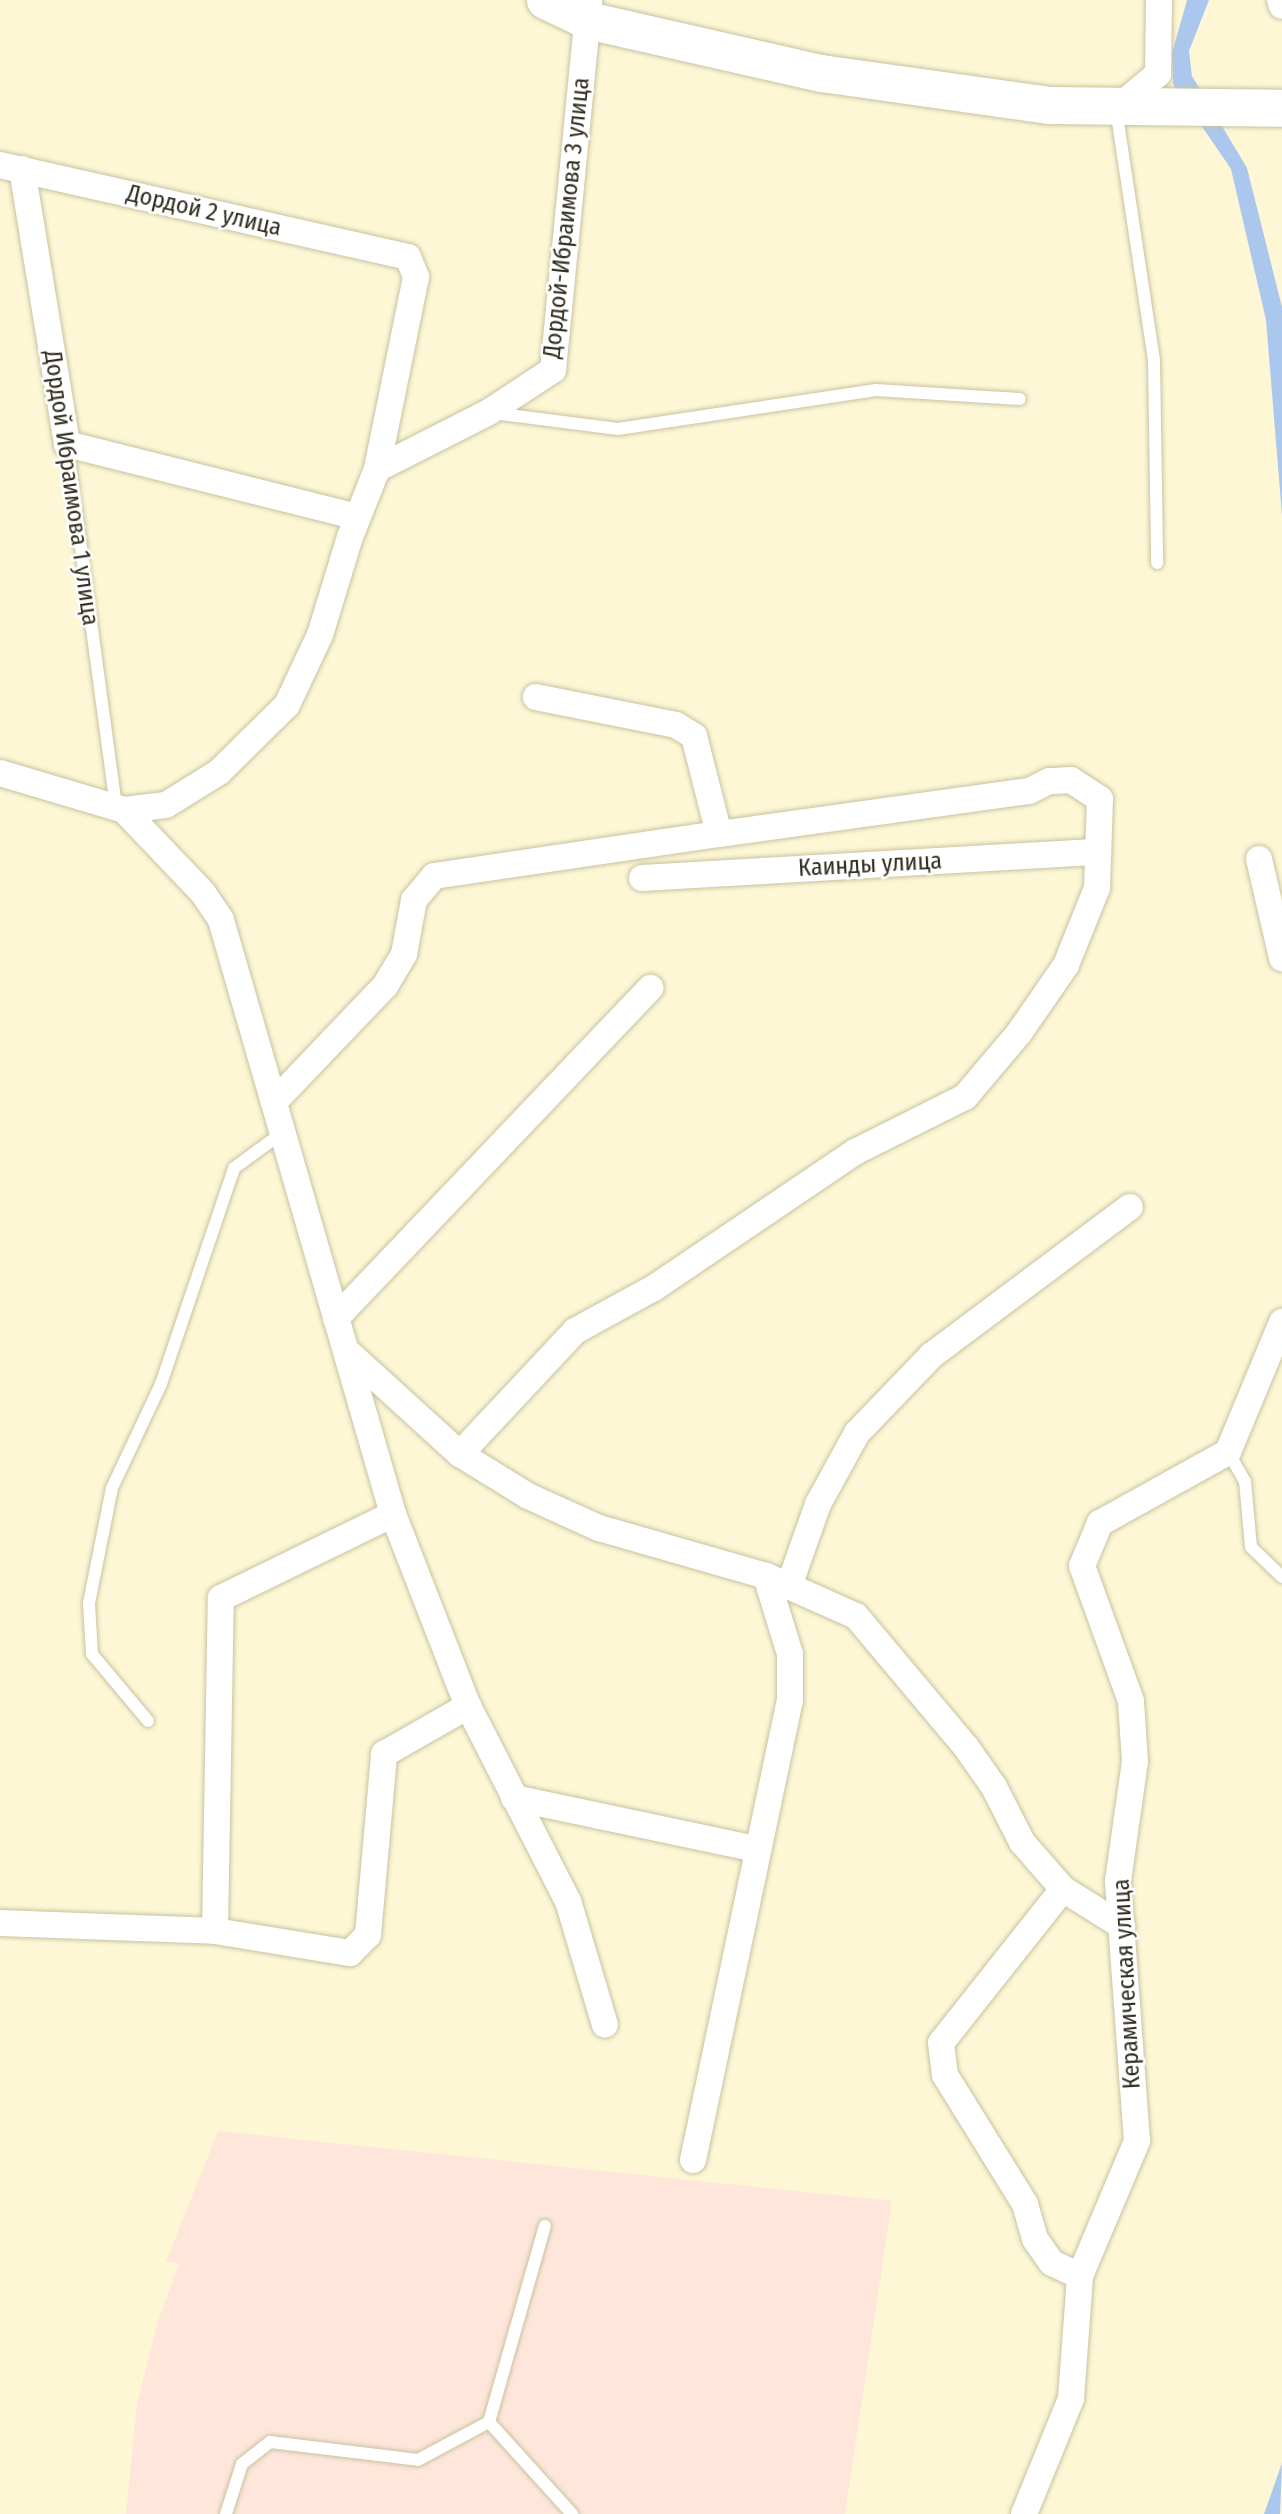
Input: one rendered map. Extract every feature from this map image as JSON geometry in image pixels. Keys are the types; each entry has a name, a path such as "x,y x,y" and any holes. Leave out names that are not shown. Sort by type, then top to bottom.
{"street":[{"path":"545,0 821,73 1050,105 1123,109 1271,108"},
{"path":"1123,109 1158,74 1159,0"},
{"path":"1280,0 1282,6"},
{"name":"Дордой-Ибраимова 3 улица","path":"377,469 489,412 553,370 588,10"},
{"name":"Дордой 2 улица","path":"11,167 408,257 416,277 377,469"},
{"name":"Дордой Ибраимова 1 улица","path":"11,167 67,444"},
{"path":"67,444 357,517"},
{"path":"0,773 120,809 166,805 219,772 287,705 320,635 357,517 377,469"},
{"path":"536,697 676,725 694,736 719,834"},
{"path":"276,1100 385,986 404,954 414,900 434,876 1029,791 1049,781 1071,780 1100,799 1097,888 1066,965 1018,1033 965,1097 855,1152 654,1288 575,1331 460,1454"},
{"path":"120,809 203,893 221,920 276,1100 282,1133 393,1514 468,1706 568,1901 605,2025"},
{"name":"Каинды улица","path":"642,878 1098,852"},
{"path":"1259,859 1282,958"},
{"path":"336,1318 650,988"},
{"path":"693,2160 756,1849 790,1701 790,1654 777,1581 858,1433 932,1355 1130,1207"},
{"path":"1228,1452 1282,1322"},
{"path":"348,1353 460,1454 528,1496 599,1528 777,1581 856,1616 967,1747 994,1787 1022,1842 1063,1889 1122,1926"},
{"name":"Керамическая улица","path":"1024,2514 1071,2399 1080,2276 1137,2141 1118,1881 1135,1762 1132,1701 1082,1566 1100,1523 1228,1452"},
{"path":"215,1931 221,1598 393,1514"},
{"path":"0,1923 215,1931 350,1953 368,1935 384,1754 468,1706"},
{"path":"514,1798 756,1849"},
{"path":"1063,1889 941,2043 945,2075 1025,2204 1035,2239 1052,2263 1080,2276"}],"lane":[{"path":"1123,109 1154,361 1157,563"},
{"path":"489,412 618,429 876,390 1020,399"},
{"name":"Дордой Ибраимова 1 улица","path":"67,444 120,809"},
{"path":"148,1721 92,1654 89,1602 112,1488 161,1384 234,1168 282,1133"},
{"path":"1228,1452 1245,1481 1251,1546 1282,1577"},
{"path":"226,2514 242,2464 270,2442 418,2460 489,2422 545,2226"},
{"path":"489,2422 572,2514"}],"shaded area":[{"path":"218,2131 892,2201 845,2514 126,2514 137,2404 158,2321 179,2264 166,2261"}],"water":[{"path":"1187,0 1209,0 1189,51 1192,76 1247,168 1282,307 1282,515 1266,320 1231,169 1173,84 1172,53"},
{"path":"1282,2463 1280,2514 1264,2514"}]}
